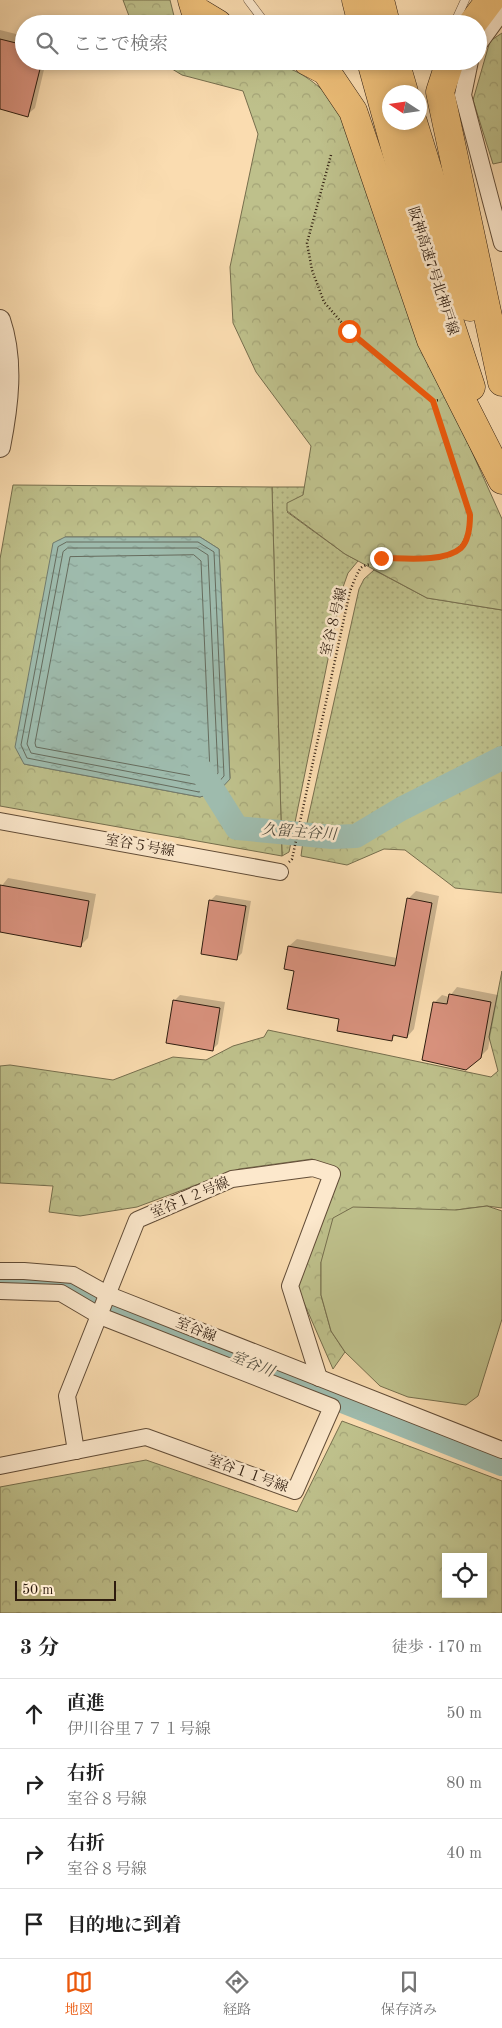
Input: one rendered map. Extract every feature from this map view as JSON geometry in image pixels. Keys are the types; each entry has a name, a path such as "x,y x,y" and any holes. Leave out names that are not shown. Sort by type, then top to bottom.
{"highway":[{"path":"192,0 195,10 203,15"},
{"path":"356,0 360,15"},
{"path":"380,0 384,15"},
{"path":"479,15 490,0"},
{"path":"322,70 353,111 431,340 502,479"},
{"name":"阪神高速7号北神戸線","path":"373,70 410,202 502,479"},
{"path":"398,70 402,85"},
{"path":"447,70 440,92 502,382"},
{"name":"阪神高速7号北神戸線","path":"415,130 472,315 502,396"}],"street":[{"path":"487,33 502,12"},
{"path":"468,70 463,95 502,243"},
{"path":"0,320 4,332 8,373 6,415 0,447"},
{"name":"室谷５号線","path":"0,821 280,872"},
{"name":"室谷１２号線","path":"76,1451 67,1396 138,1220 232,1179 313,1168 332,1174 290,1286 318,1378"},
{"name":"室谷線","path":"0,1271 24,1270 73,1275 109,1295 502,1450"},
{"name":"室谷１１号線","path":"0,1291 61,1293 100,1316 332,1407 296,1491 146,1437 0,1466"}],"lane":[{"path":"248,0 259,15"},
{"path":"458,15 465,0"},
{"path":"440,92 442,70"}],"path":[{"path":"331,155 307,243 312,270 324,302 349,331 433,401 446,400"},
{"name":"室谷８号線","path":"280,872 292,859 350,590 361,568 381,558 443,557 461,548 469,532 470,515 433,401"}],"green space":[{"path":"123,0 170,0 174,15 129,15"},
{"path":"502,33 502,162 493,164 473,100 482,70 487,70 487,51 490,41"},
{"path":"174,70 292,70 306,77 336,103 426,349 502,519 502,610 427,598 345,554 287,511 287,503 303,495 311,446 256,372 233,323 230,267 258,134 243,91 182,75"},
{"path":"13,485 272,487 282,856 0,806 0,559","holes":["65,537 200,537 219,549 230,778 219,791 200,797 24,764"]},
{"path":"272,487 305,487 303,496 287,512 345,554 358,561 348,573 342,590 289,852 282,856"},
{"path":"374,570 427,598 502,610 502,746 354,827 344,831 330,830 327,845 303,841 359,589 364,579"},
{"path":"502,766 502,893 455,888 405,850 384,849 347,865 301,856 303,841 330,846 357,842"},
{"path":"502,971 502,1208 487,1206 456,1210 321,1262 321,1295 331,1331 345,1352 333,1369 297,1287 339,1169 312,1159 239,1169 137,1207 80,1216 49,1212 53,1186 0,1183 0,1066 10,1065 113,1080 173,1057 206,1060 233,1046 264,1037 268,1030 491,1077 498,1071 489,1037"},
{"path":"487,1206 502,1211 502,1319 478,1396 466,1405 408,1397 380,1386 345,1352 331,1331 321,1295 321,1262 333,1218 353,1207 456,1210"},
{"path":"342,1421 502,1481 502,1613 0,1613 0,1487 146,1460 297,1512"}],"water":[{"path":"65,537 200,537 219,549 230,779 219,791 200,797 24,764 15,747 53,543"}],"building":[{"path":"0,39 15,43 15,70 40,70 28,117 0,109"},
{"path":"0,885 89,901 81,947 0,932"},
{"path":"407,898 432,903 407,1038 393,1035 392,1041 337,1031 339,1019 287,1009 294,971 284,969 288,946 395,966"},
{"path":"209,900 246,906 237,960 201,954"},
{"path":"449,994 491,1002 481,1058 466,1070 422,1060 433,1002 447,1004"},
{"path":"173,1000 220,1008 213,1051 166,1043"}],"waterway":[{"name":"久留主谷川","path":"200,769 237,828 332,837 356,836 401,809 502,758"},
{"name":"室谷川","path":"0,1282 66,1286 150,1325 502,1464"}],"route":[{"path":"349,331 433,401 470,515 469,532 461,548 443,557 381,558"}]}
